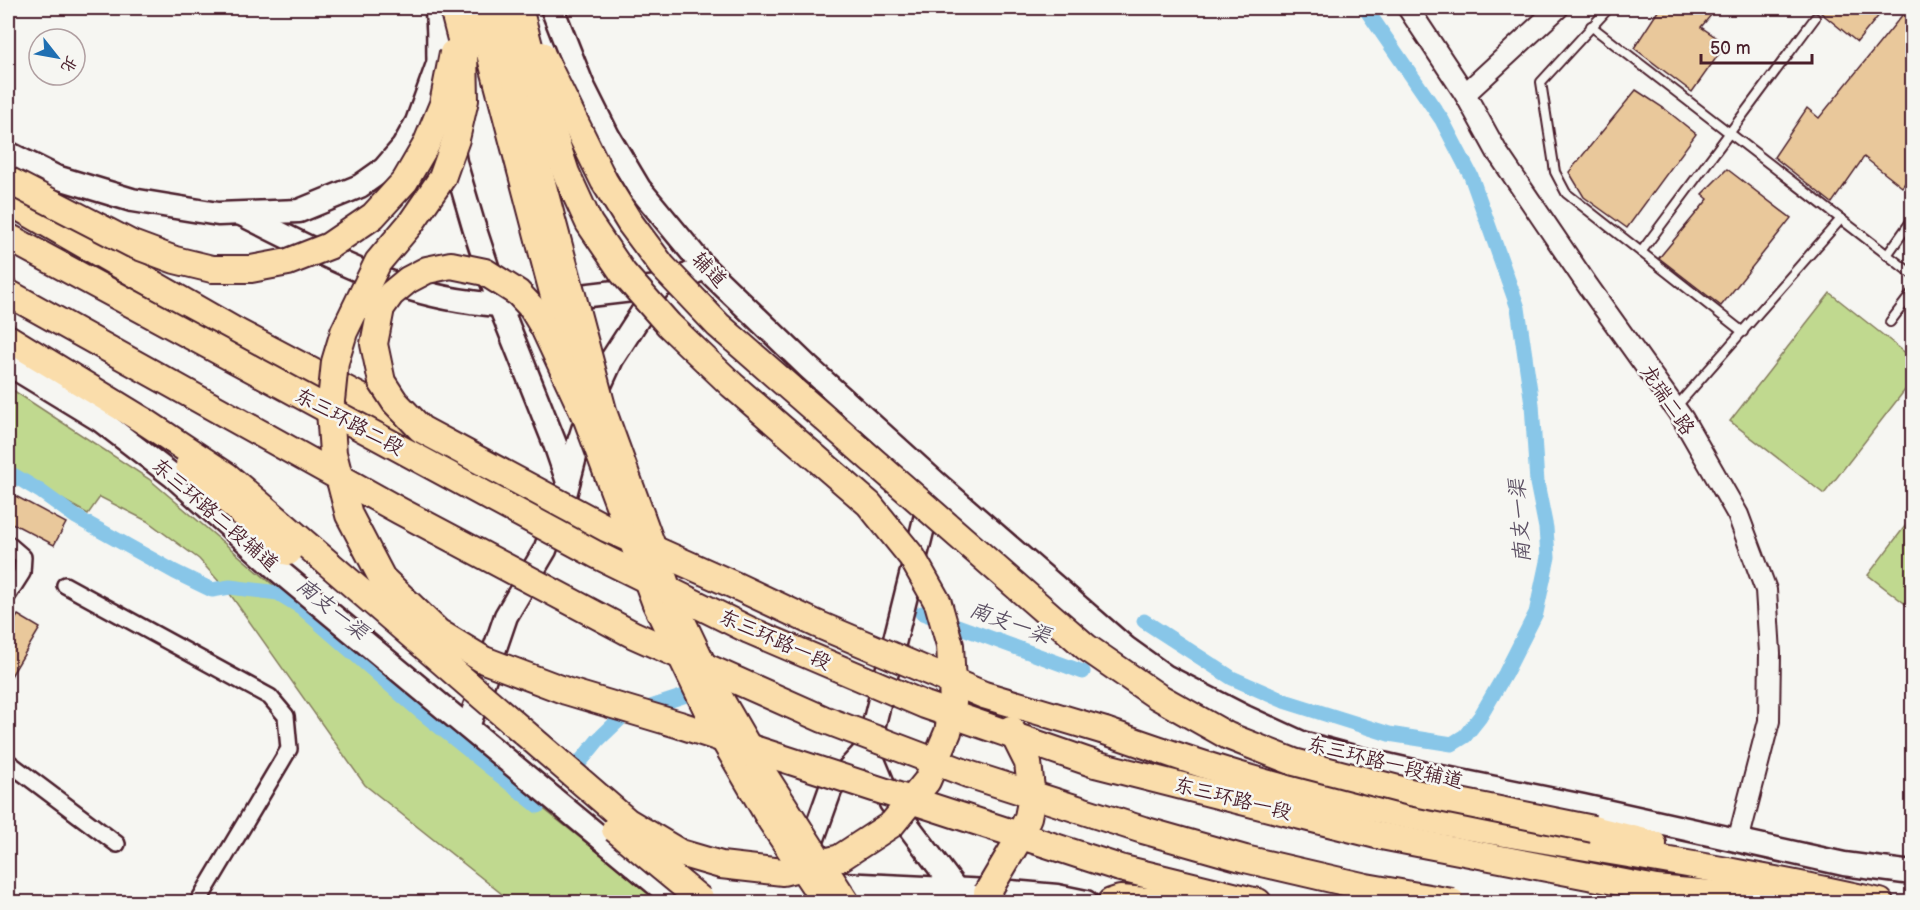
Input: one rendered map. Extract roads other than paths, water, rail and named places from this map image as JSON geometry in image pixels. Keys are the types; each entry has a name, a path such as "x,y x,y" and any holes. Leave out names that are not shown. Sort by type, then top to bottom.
{"highway":[{"path":"8,180 132,244 175,260 212,269 251,269 288,261 319,250 329,246 373,216 405,181 426,145 443,104 453,56 452,8"},
{"path":"452,8 464,51 465,100 456,139 442,178 411,223 378,262 344,332 335,362 330,411 333,453 349,514 382,578 438,632 484,660 566,691 680,725 1120,868 1258,903"},
{"path":"8,338 144,421 226,476 628,822 680,853 722,865 783,872 840,858 892,824 927,781 948,732 953,703 950,645 938,603 912,557 869,504 732,385 669,325 623,273 589,224 566,173 548,118 520,11"},
{"path":"520,11 572,112 604,181 630,223 662,266 718,325 1086,647 1157,696 1228,736 1294,762 1590,839"},
{"path":"8,201 237,332 606,528 827,628 984,695 1202,765 1304,793 1422,818 1684,852 1801,893 1880,903"},
{"name":"东三环路二段","path":"8,237 597,555 692,602"},
{"path":"421,429 395,402 382,382 374,344 381,308 391,294 408,279 427,270 451,266 475,268 491,275 518,293 532,308 584,414"},
{"path":"8,293 400,511 634,635 823,719 968,774 1079,811 1245,859 1366,887 1452,903"},
{"path":"144,421 222,496 518,749 704,903"},
{"name":"东三环路一段","path":"692,602 749,630 925,705 1095,764 1376,835 1656,889 1801,893"},
{"path":"981,903 1016,844 1028,817 1032,797 1028,763 1010,727 984,695"},
{"path":"1111,903 1120,899 1163,903"}],"main road":[{"path":"436,8 439,41 438,64 455,162 500,306 568,482"},
{"path":"477,8 584,414 655,604 703,706 770,821 824,903"},
{"path":"494,8 524,108 605,414 672,598 715,688 766,776 847,903"},
{"name":"辅道","path":"552,8 582,84 608,136 639,188 705,268 808,367 935,482"},
{"path":"8,153 56,177 132,200 195,211 241,214 299,211 360,186 384,169 403,147 417,122 438,64"},
{"path":"241,214 340,263 409,289 448,299 500,306 658,287 705,268"},
{"path":"468,727 506,616 544,550 565,495 591,405 612,359 658,287"},
{"name":"东三环路二段辅道","path":"8,364 100,420 173,476 279,571 678,903"},
{"path":"797,882 831,789 868,748 935,482"},
{"name":"东三环路一段辅道","path":"935,482 1118,641 1165,676 1292,739 1431,776 1583,806 1844,864 1912,873"},
{"path":"868,748 891,803 961,896"},
{"path":"617,852 744,876 797,882 961,896 1022,893 1057,896 1086,903"}],"street":[{"name":"龙瑞二路","path":"1408,8 1465,94 1497,152 1675,408 1738,515 1766,590 1770,653 1769,721 1738,841"},
{"path":"1465,94 1558,8"},
{"path":"8,544 23,557 22,573 8,595"},
{"path":"65,585 270,697 286,716 289,749 198,903"},
{"path":"8,762 117,844"}],"lane":[{"path":"1609,8 1540,82 1555,172 1566,193 1743,332"},
{"path":"1641,252 1815,18"},
{"path":"1591,26 1912,274"},
{"path":"1675,408 1841,219"},
{"path":"1887,255 1912,220"},
{"path":"1890,322 1912,293"}],"waterway":[{"name":"南支一渠","path":"1144,621 1232,678 1284,701 1389,734 1452,744 1465,736 1480,717 1536,613 1548,557 1546,528 1537,483 1532,404 1518,308 1471,176 1442,120 1365,8"},
{"name":"南支一渠","path":"8,472 40,491 76,517 212,590 230,587 278,593 301,607 421,712 538,806"},
{"name":"南支一渠","path":"922,613 1083,672"},
{"name":"南支一渠","path":"580,762 598,740 623,716 702,690"}]}
